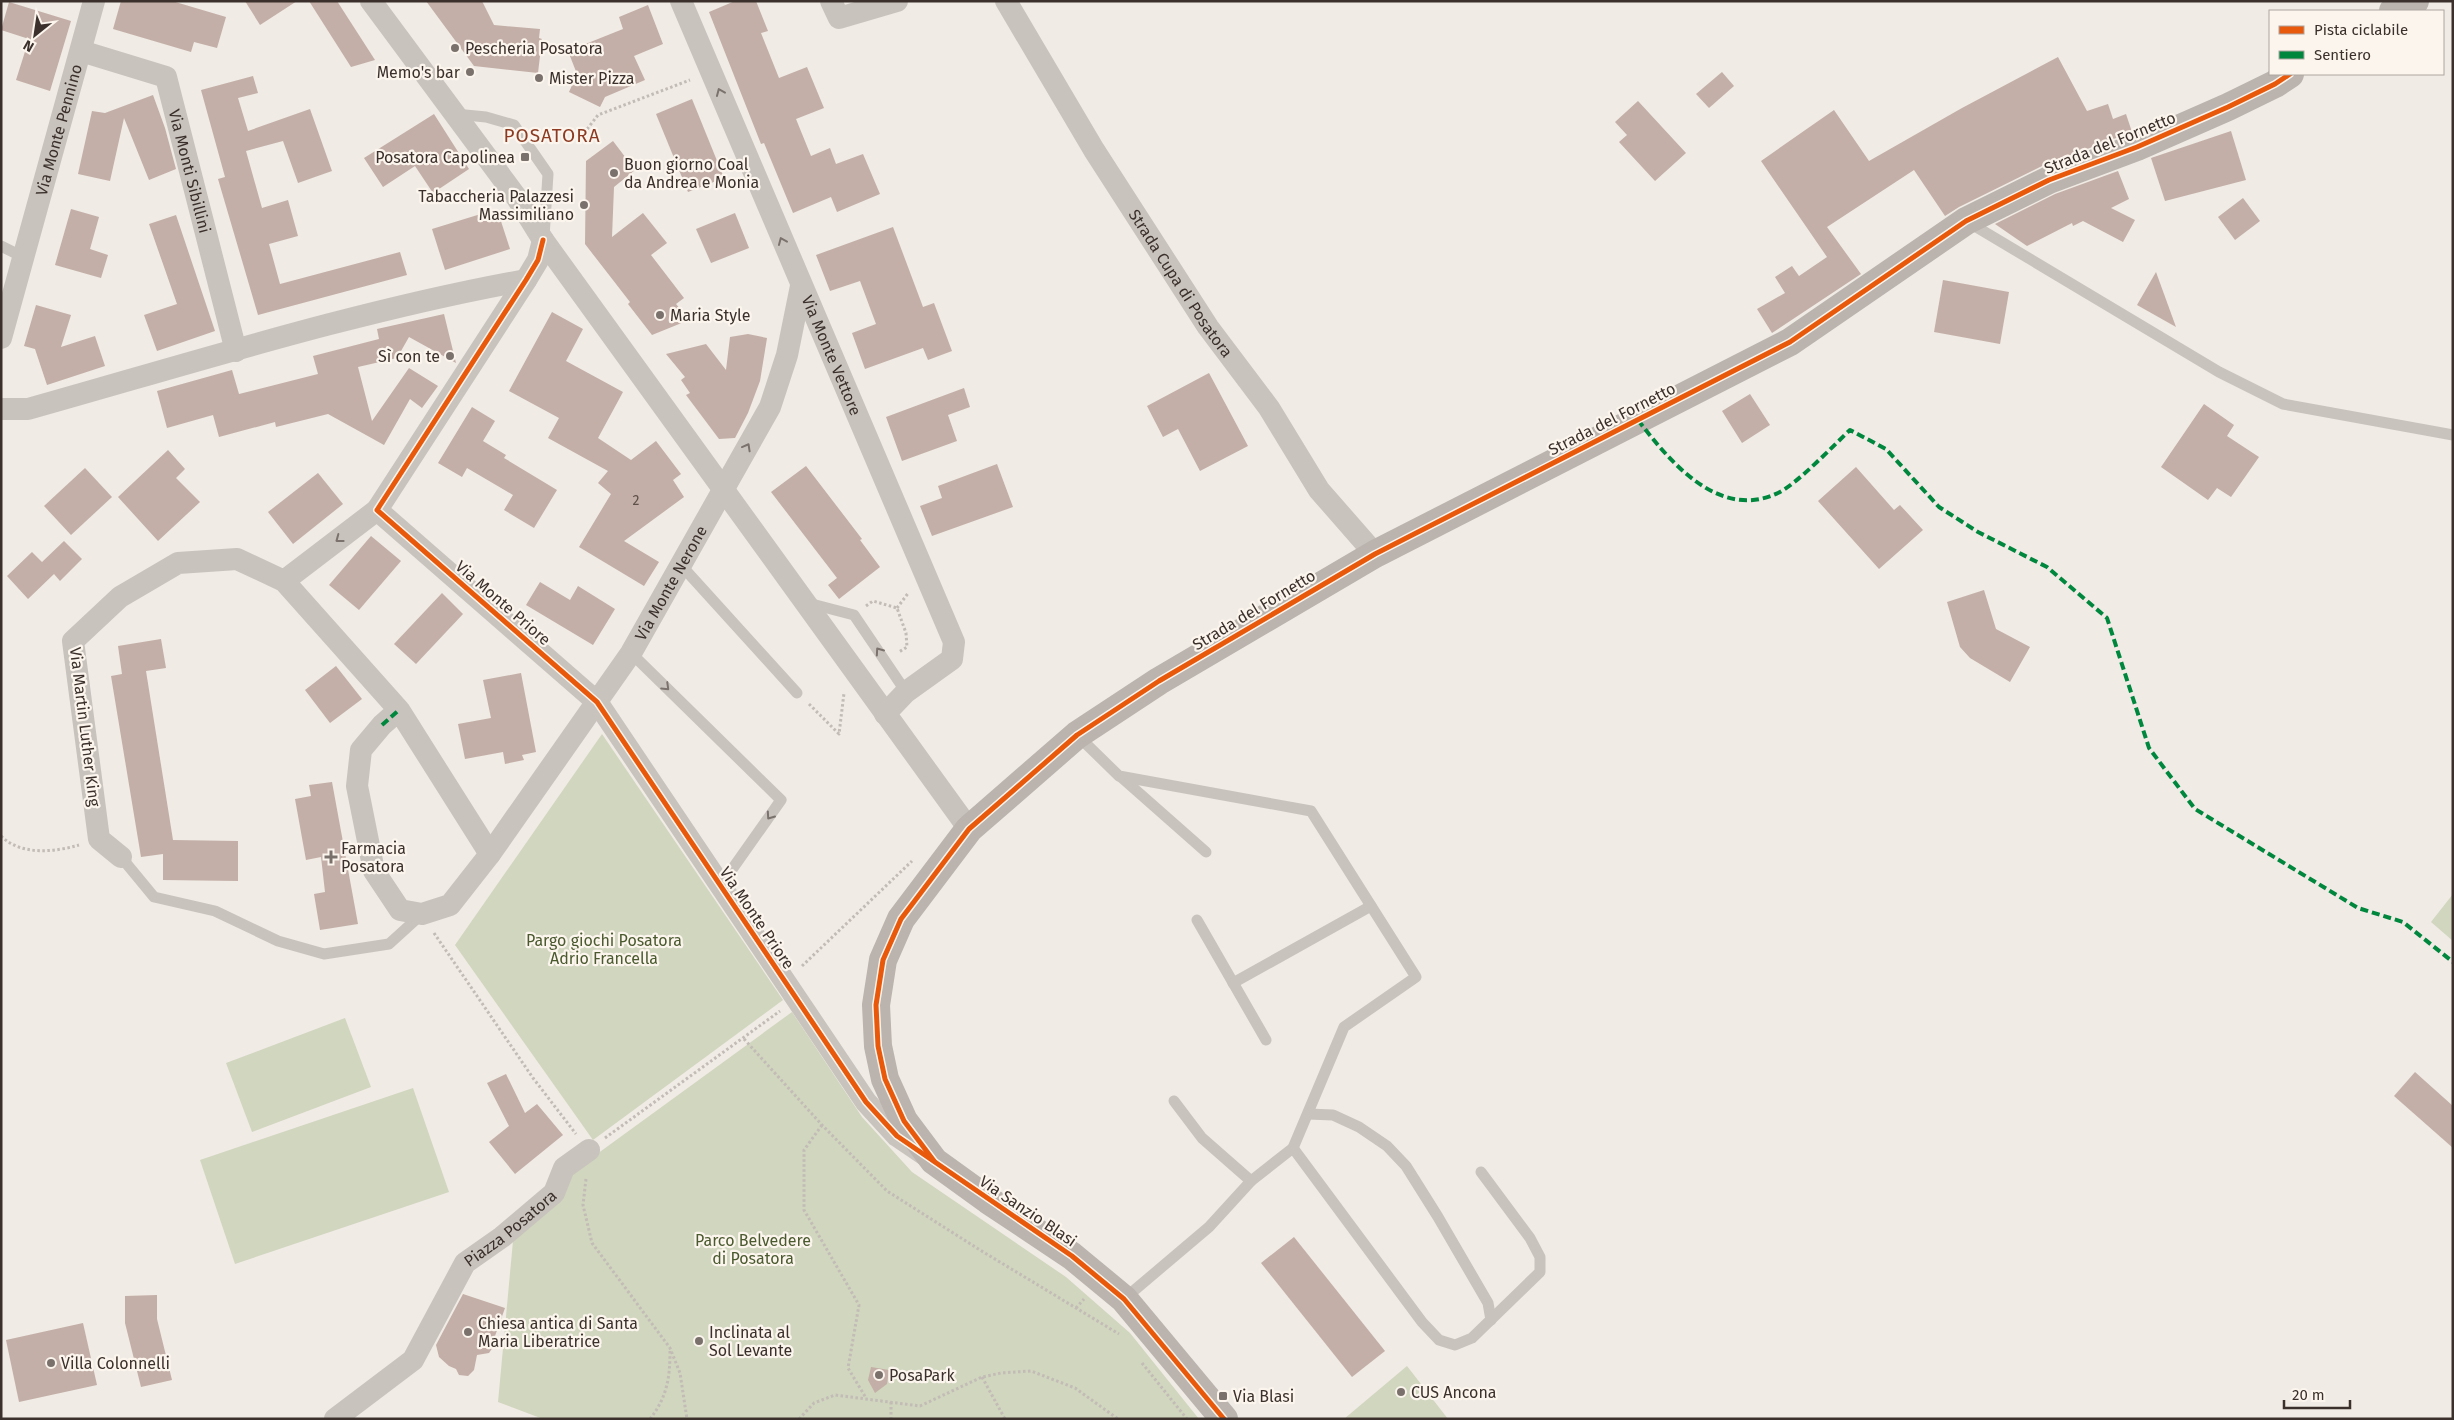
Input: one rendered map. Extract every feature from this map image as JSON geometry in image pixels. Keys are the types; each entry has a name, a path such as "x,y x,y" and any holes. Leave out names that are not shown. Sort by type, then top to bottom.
{"street":[{"name":"Via Monte Pennino","path":"1,338 94,1"},
{"path":"372,1 517,198 543,240 969,829"},
{"name":"Via Monte Vettore","path":"681,1 801,286 922,563 954,642 952,659 906,692 885,714"},
{"path":"831,1 839,18 897,1"},
{"name":"Strada Cupa di Posatora","path":"1006,1 1094,150 1208,327 1269,408 1319,490 1375,554"},
{"path":"2395,10 2415,1"},
{"name":"Via Monti Sibillini","path":"81,51 166,77 236,351"},
{"name":"Strada del Fornetto","path":"969,829 1077,735 1159,681 1375,554 1790,342 1966,221 2050,180 2136,147 2228,107 2276,84 2289,75"},
{"path":"284,581 377,510 526,280 538,260 543,240"},
{"path":"1,409 28,409 455,293 526,280"},
{"name":"Via Monte Nerone","path":"490,854 631,653 770,407 787,355 801,286"},
{"name":"Via Monte Priore","path":"377,510 597,702 791,990"},
{"name":"Via Martin Luther King","path":"99,839 73,641 120,596 178,563 237,559 284,581 399,710 490,854"},
{"path":"399,710 361,750 357,786 374,871 400,910 422,914 450,905 490,854"},
{"name":"Via Sanzio Blasi","path":"934,1161 904,1121 885,1079 878,1046 876,1004 883,960 900,919 969,829"},
{"path":"99,839 121,858"},
{"name":"Via Sanzio Blasi","path":"791,990 866,1102 897,1136 1072,1256 1124,1299 1224,1419"},
{"name":"Piazza Posatora","path":"335,1419 412,1360 465,1262 502,1237 554,1194 564,1168 589,1150"}],"lane":[{"path":"455,114 486,117 514,126 548,174 543,240"},
{"path":"1966,221 2219,372 2283,404 2453,435"},
{"path":"1,246 23,257"},
{"path":"680,564 798,693"},
{"path":"805,603 854,615 906,692"},
{"path":"631,653 781,800 720,885"},
{"path":"1077,735 1119,776 1206,852"},
{"path":"1119,776 1311,811 1416,977 1344,1027 1293,1148 1250,1182 1209,1228 1124,1299"},
{"path":"121,858 154,897 215,911 278,941 324,954 390,944 422,914"},
{"path":"1233,983 1371,906"},
{"path":"1197,920 1266,1040"},
{"path":"1174,1101 1202,1138 1250,1182"},
{"path":"1308,1114 1333,1115 1359,1127 1387,1146 1406,1166 1488,1303 1492,1320"},
{"path":"1293,1148 1422,1322 1439,1340 1456,1345 1472,1338 1533,1281 1540,1272 1540,1256 1530,1238 1481,1172"}],"path":[{"path":"581,137 598,114 712,72"},
{"path":"861,609 873,601 897,608 906,633 907,646 894,657"},
{"path":"798,693 838,734 845,692"},
{"path":"1,836 18,848 58,851 99,839"},
{"path":"802,966 913,860"},
{"path":"422,914 533,1078 589,1150 583,1205 592,1243 670,1348 680,1373 687,1419"},
{"path":"589,1150 744,1038 791,990"},
{"path":"744,1038 822,1125 887,1191 1119,1334 1125,1341"},
{"path":"822,1125 804,1150 804,1210 859,1305 848,1368 866,1398"},
{"path":"650,1419 662,1404 668,1388 670,1348"},
{"path":"1137,1356 1187,1419"},
{"path":"800,1419 814,1403 835,1395 920,1406 982,1377 1031,1370 1076,1388 1118,1419"},
{"path":"982,1377 1004,1419"},
{"path":"891,1402 891,1419"}],"green space":[{"name":"Pargo giochi Posatora Adrio Francella","path":"602,734 783,1000 593,1140 455,945"},
{"path":"2453,894 2453,941 2431,922"},
{"name":"Parco Belvedere di Posatora","path":"792,1012 862,1117 912,1172 1066,1277 1130,1333 1199,1419 543,1419 498,1402 513,1241 575,1170"},
{"path":"345,1018 371,1087 252,1132 226,1063"},
{"path":"413,1088 449,1192 235,1264 200,1160"},
{"name":"CUS Ancona","path":"1407,1366 1448,1419 1344,1419"}],"building":[{"path":"121,1 172,1 226,17 217,48 194,42 191,52 113,29"},
{"path":"245,1 297,1 260,25"},
{"path":"309,1 337,1 375,60 351,67"},
{"path":"426,1 482,1 494,25 540,29 539,38 542,39 538,73 474,66"},
{"path":"735,1 756,1 768,31 761,33 779,78 807,67 824,108 796,119 811,156 830,148 836,164 863,154 880,194 837,212 831,197 793,213 764,143 761,144 709,12"},
{"path":"9,2 71,21 50,91 16,80 29,39 1,30"},
{"path":"648,5 663,44 634,56 645,80 605,97 600,107 569,92 577,74 568,51 623,29 619,17"},
{"path":"2058,57 2087,111 2108,104 2113,119 2126,114 2132,132 2042,166 1959,207 1945,216 1914,170 1827,227 1861,274 1772,333 1757,309 1785,293 1775,277 1792,266 1799,276 1827,257 1761,161 1834,110 1869,161 1962,108"},
{"path":"1722,72 1734,86 1709,108 1696,94"},
{"path":"253,76 258,93 238,98 248,131 310,109 332,171 298,183 283,141 246,151 262,208 288,200 298,236 269,244 280,284 400,252 407,275 258,315 218,179 225,177 201,90"},
{"path":"153,95 165,128 176,169 149,180 124,118 110,181 78,174 92,111 105,113"},
{"path":"692,99 724,178 688,192 656,114"},
{"path":"1638,101 1686,153 1655,181 1619,142 1627,135 1615,122"},
{"path":"434,114 469,169 433,193 415,166 383,187 364,158"},
{"path":"2231,131 2246,180 2165,201 2151,158"},
{"path":"613,141 635,170 614,187 612,237 643,213 667,243 651,255 684,298 676,304 689,320 652,335 628,304 630,302 585,244 586,161"},
{"path":"2118,171 2129,199 2111,208 2135,220 2123,242 2083,221 2073,226 2072,223 2027,246 1995,224 2055,194"},
{"path":"2243,198 2260,221 2235,240 2218,217"},
{"path":"71,209 99,217 90,249 108,255 101,278 55,265"},
{"path":"497,209 510,249 445,270 432,229"},
{"path":"735,213 749,248 711,263 696,229"},
{"path":"176,215 215,331 157,351 144,315 177,304 149,224"},
{"path":"893,227 923,307 934,303 952,351 928,360 923,348 865,369 852,333 876,324 860,281 830,291 816,255"},
{"path":"2156,272 2176,327 2137,305"},
{"path":"1943,280 2009,292 2000,344 1934,332"},
{"path":"36,305 71,315 61,347 95,336 105,366 47,385 35,349 24,346"},
{"path":"552,312 583,329 566,361 623,392 598,438 631,460 656,441 681,474 673,480 684,497 624,541 659,562 644,586 579,547 611,494 598,483 608,471 548,438 559,418 509,391"},
{"path":"444,314 456,363 409,337 397,358 358,367 372,421 409,368 438,386 422,408 410,399 384,445 328,414 276,427 275,422 219,437 213,415 167,428 157,391 232,370 239,394 318,374 313,356 379,339 377,329"},
{"path":"748,334 767,338 760,381 748,413 735,438 719,439 686,395 690,393 681,380 685,377 666,354 706,344 726,370 730,337"},
{"path":"1209,373 1248,446 1200,471 1178,429 1163,437 1147,406"},
{"path":"964,388 970,407 948,415 957,441 902,461 886,417"},
{"path":"1750,394 1770,425 1742,443 1722,411"},
{"path":"2204,404 2234,425 2227,436 2259,457 2231,497 2217,488 2208,500 2161,467"},
{"path":"472,407 495,421 483,441 506,455 504,458 557,490 534,528 504,510 513,495 467,468 462,477 438,463"},
{"path":"168,450 185,469 176,478 200,502 158,541 118,497"},
{"path":"997,464 1013,507 932,536 920,506 942,498 938,486"},
{"path":"806,466 862,539 860,540 880,567 839,599 828,585 837,578 771,492"},
{"path":"1856,467 1894,510 1900,505 1923,530 1879,569 1818,501"},
{"path":"85,468 112,497 71,535 44,506"},
{"path":"318,473 343,504 293,544 268,512"},
{"path":"371,536 401,561 359,610 329,585"},
{"path":"64,541 82,559 60,581 54,574 28,599 7,576 32,552 42,562"},
{"path":"540,582 570,600 578,586 615,609 593,645 526,605"},
{"path":"1984,590 1996,629 2030,647 2010,682 1970,658 1960,647 1947,602"},
{"path":"442,593 463,614 416,664 394,644"},
{"path":"161,639 166,668 146,671 173,840 238,841 238,881 163,880 163,854 141,857 111,676 122,674 118,646"},
{"path":"336,666 362,699 330,723 305,690"},
{"path":"521,673 536,752 522,755 524,760 505,764 503,752 465,759 458,724 491,718 483,680"},
{"path":"332,782 358,924 320,930 314,894 325,892 321,857 306,860 295,799 311,796 309,785"},
{"path":"2415,1072 2453,1106 2453,1148 2394,1096"},
{"path":"506,1074 525,1113 537,1104 563,1135 515,1174 489,1142 509,1126 487,1083"},
{"path":"1294,1237 1385,1351 1352,1377 1261,1263"},
{"name":"Chiesa antica di Santa Maria Liberatrice","path":"463,1294 505,1308 495,1336 495,1344 489,1353 477,1355 474,1370 468,1376 459,1375 456,1369 449,1366 439,1357 436,1345"},
{"path":"157,1295 157,1319 172,1380 141,1387 125,1323 125,1296"},
{"name":"Villa Colonnelli","path":"83,1323 97,1385 19,1402 6,1340"},
{"name":"PosaPark","path":"871,1367 889,1370 887,1384 875,1393 868,1380"}],"marked path":[{"path":"1638,420 1665,453 1698,483 1716,493 1736,499 1756,500 1778,493 1805,473 1850,430 1886,449 1939,507 1978,532 2047,567 2107,618 2149,748 2195,809 2358,908 2403,922 2453,962"},
{"path":"382,725 399,710"}],"cycle path":[{"path":"934,1161 904,1121 885,1079 878,1046 876,1005 883,960 901,919 969,829 1077,735 1159,681 1375,554 1790,342 1966,221 2049,180 2137,147 2228,107 2275,84 2288,75"},
{"path":"543,240 538,260 526,280 377,510 597,702 866,1102 897,1136 1072,1256 1124,1299 1224,1419"}],"place":[{"name":"Pescheria Posatora","path":"455,48"},
{"name":"Memo's bar","path":"470,72"},
{"name":"Mister Pizza","path":"539,78"},
{"name":"Posatora Capolinea","path":"525,157"},
{"name":"Buon giorno Coal da Andrea e Monia","path":"614,173"},
{"name":"Tabaccheria Palazzesi Massimiliano","path":"584,205"},
{"name":"Maria Style","path":"660,315"},
{"name":"Sì con te","path":"450,356"},
{"name":"Farmacia Posatora","path":"331,857"},
{"name":"Chiesa antica di Santa Maria Liberatrice","path":"468,1332"},
{"name":"Inclinata al Sol Levante","path":"699,1341"},
{"name":"Villa Colonnelli","path":"51,1363"},
{"name":"PosaPark","path":"879,1375"},
{"name":"CUS Ancona","path":"1401,1392"},
{"name":"Via Blasi","path":"1223,1396"}],"district":[{"name":"POSATORA","path":"552,135"}]}
